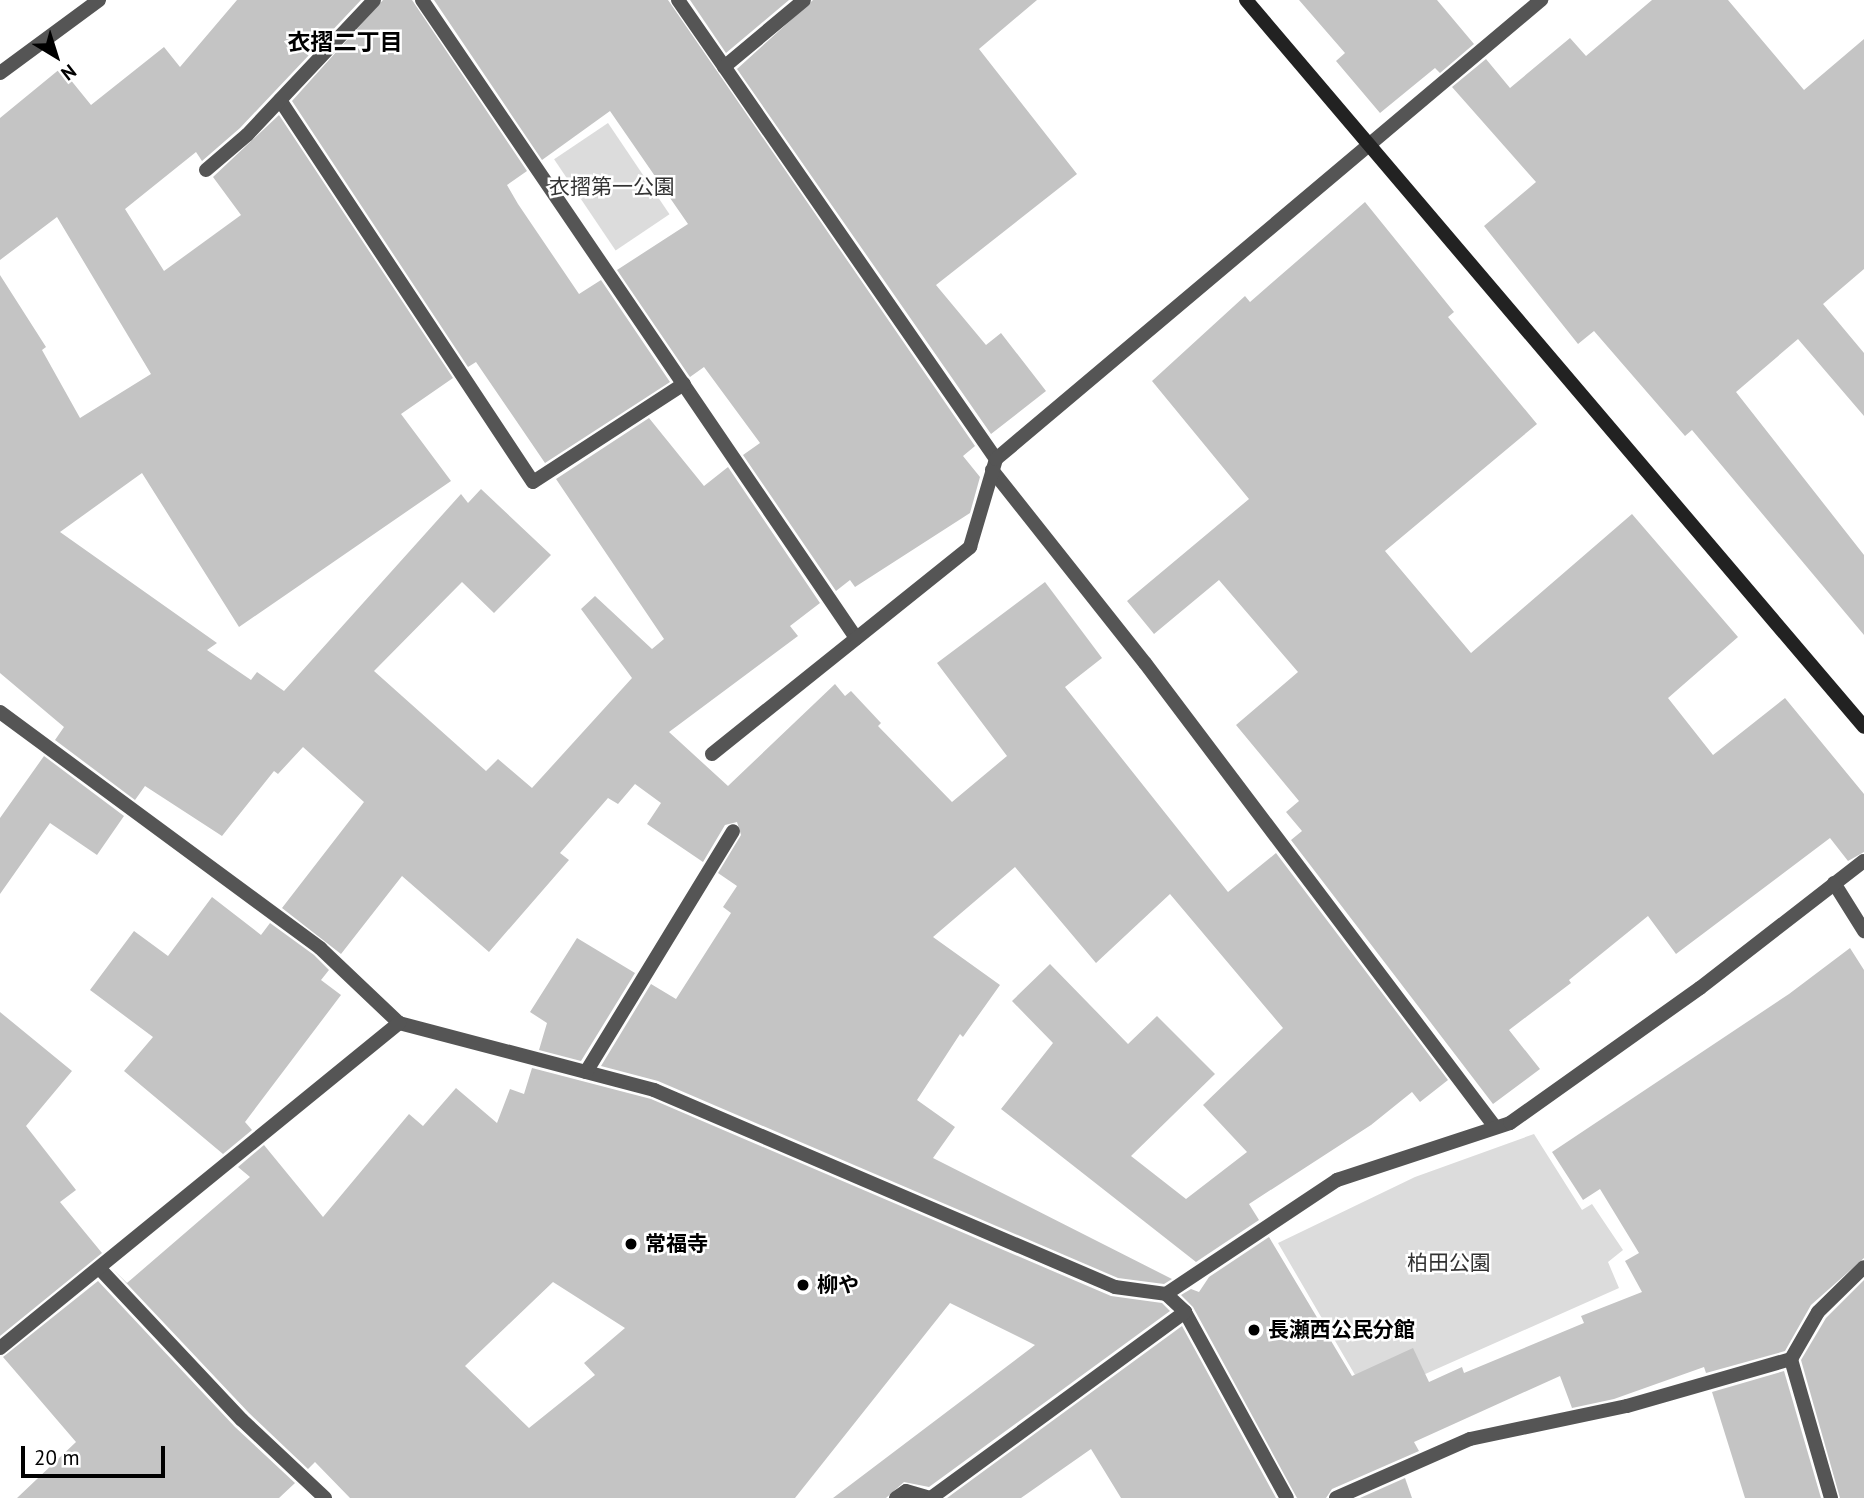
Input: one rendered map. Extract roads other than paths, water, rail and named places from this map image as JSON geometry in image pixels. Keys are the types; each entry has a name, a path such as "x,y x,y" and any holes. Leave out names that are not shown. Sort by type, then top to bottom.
{"street":[{"path":"0,74 99,0"},
{"path":"206,170 280,100 374,0"},
{"path":"422,0 856,638"},
{"path":"678,0 994,465 1495,1127"},
{"path":"724,67 804,0"},
{"path":"1246,0 1864,727"},
{"path":"712,754 970,547 994,465 1541,0"},
{"path":"280,100 533,482 684,384"},
{"path":"0,712 320,948 399,1023 654,1090 1115,1287 1166,1294 1185,1312 1287,1498"},
{"path":"586,1072 733,831"},
{"path":"1166,1294 1337,1180 1510,1123 1700,988 1864,861"},
{"path":"1834,883 1864,931"},
{"path":"0,1348 399,1023"},
{"path":"1336,1498 1469,1439 1627,1406 1791,1359 1818,1312 1864,1267"},
{"path":"100,1269 242,1420 325,1498"},
{"path":"896,1498 906,1490 931,1498 1185,1312"},
{"path":"1791,1359 1831,1498"}],"place":[{"name":"常福寺","path":"631,1244"},
{"name":"柳や","path":"803,1285"},
{"name":"長瀬西公民分館","path":"1254,1330"}],"district":[{"name":"衣摺二丁目","path":"345,42"}],"park label":[{"name":"衣摺第一公園","path":"612,187"},
{"name":"柏田公園","path":"1449,1263"}]}
